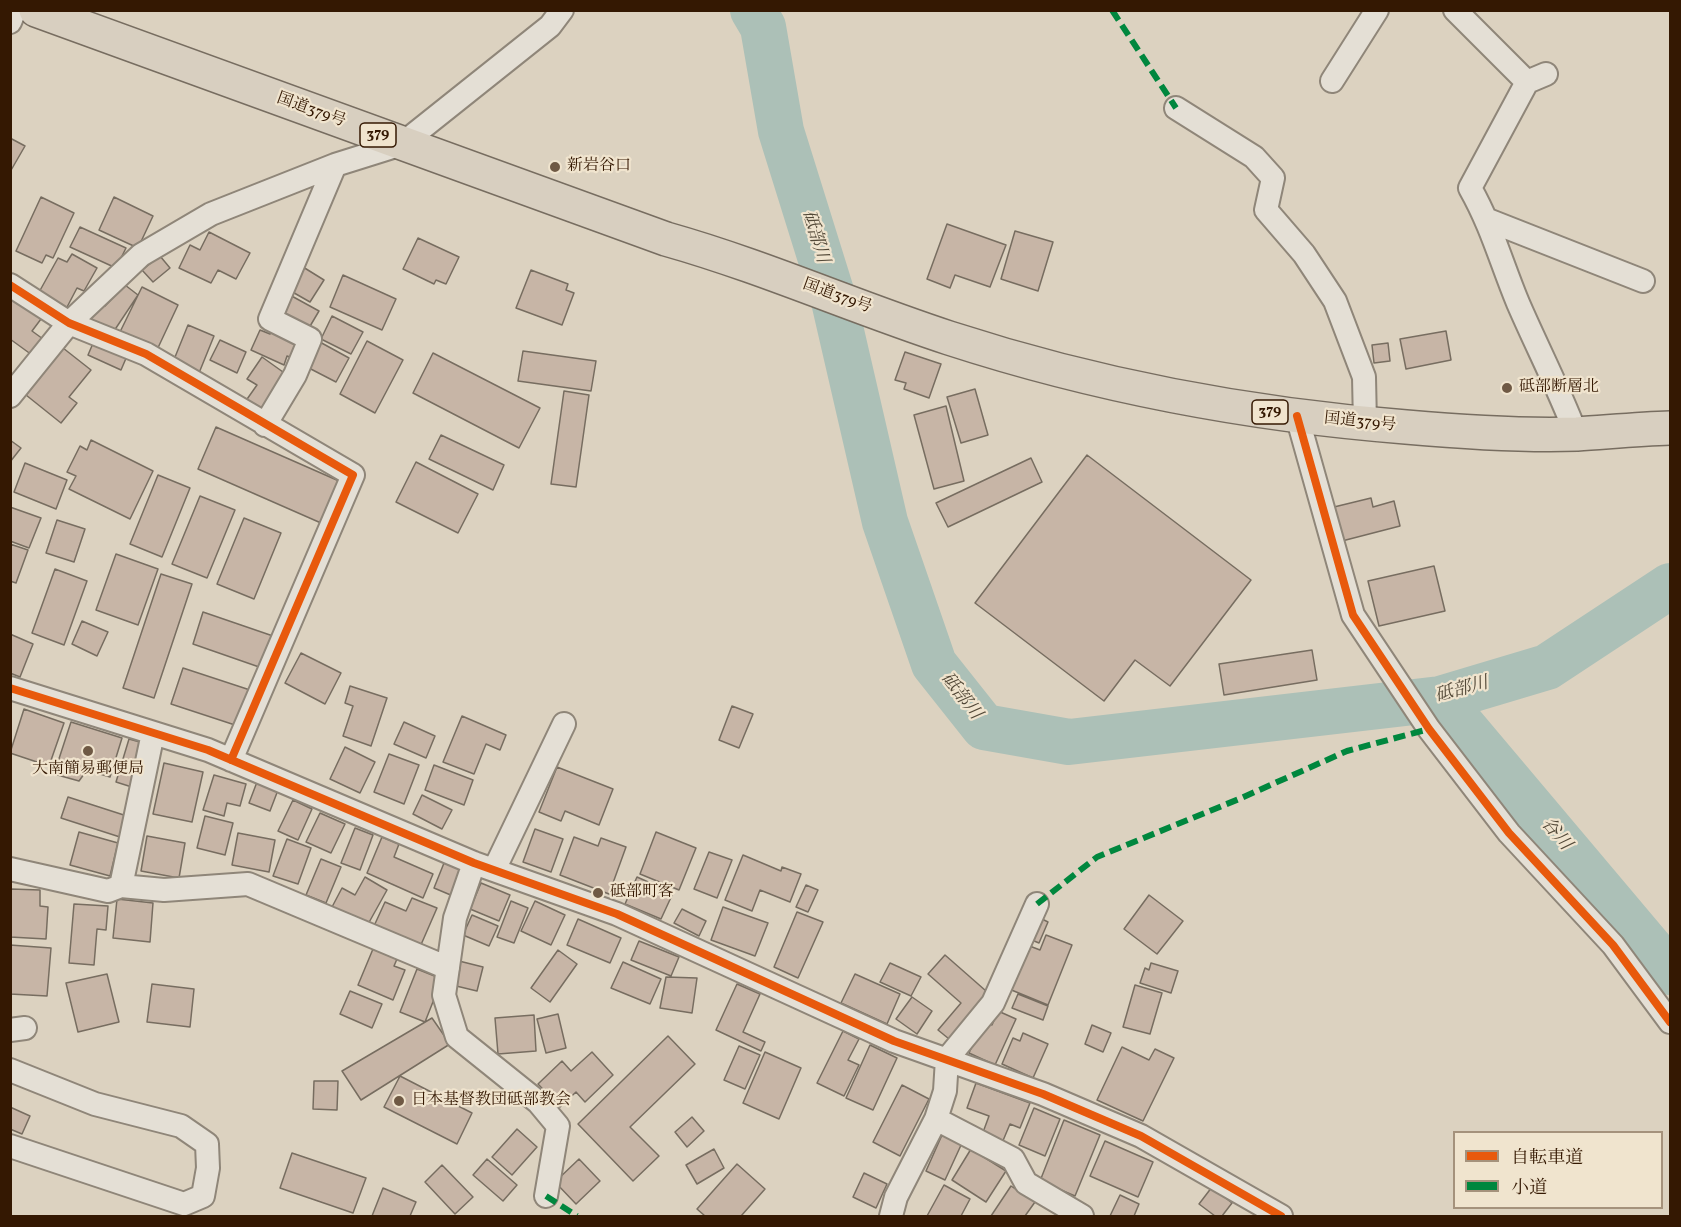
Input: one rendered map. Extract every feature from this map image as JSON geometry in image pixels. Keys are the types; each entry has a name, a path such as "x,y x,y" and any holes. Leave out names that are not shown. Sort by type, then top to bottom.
{"highway":[{"name":"国道379号","path":"36,10 666,239 722,255 949,338 1063,371 1152,392 1297,416 1365,424 1466,432 1576,434 1671,428"}],"street":[{"path":"10,22 15,10"},
{"path":"10,396 69,323 141,255 211,214 335,165 402,144 550,26 562,10"},
{"path":"1332,81 1377,10"},
{"path":"1455,10 1537,78 1470,188 1488,220 1518,302 1562,396 1576,434"},
{"path":"1176,108 1254,157 1273,178 1266,210 1304,254 1335,300 1364,377 1365,424"},
{"path":"265,425 295,375 310,339 270,319 335,165"},
{"path":"1488,220 1643,281"},
{"path":"10,285 69,323 146,354 353,476 231,760"},
{"path":"1297,416 1353,615 1426,724 1509,833 1613,945 1671,1022"},
{"path":"10,688 231,760 484,867 617,914 894,1041 1043,1094 1141,1136 1281,1216"},
{"path":"546,1196 558,1126 538,1102 457,1037 444,995 455,918 564,724"},
{"path":"121,886 153,733"},
{"path":"10,868 108,891 121,886 164,890 248,884 448,968"},
{"path":"891,1216 896,1197 936,1119 945,1091 947,1059 993,1004 1037,904"},
{"path":"10,1070 94,1104 181,1126 207,1144 208,1168 203,1196 184,1204 10,1146"},
{"path":"936,1119 1013,1159 1026,1183 1082,1216"}],"building":[{"path":"10,138 25,146 10,172"},
{"path":"41,197 74,213 53,258 46,255 42,263 16,251"},
{"path":"114,197 153,216 138,248 99,230"},
{"path":"947,224 1006,245 990,287 955,275 950,288 927,279"},
{"path":"80,227 126,248 116,268 70,247"},
{"path":"1015,231 1053,242 1038,291 1001,279"},
{"path":"209,232 250,253 236,279 218,270 211,283 179,268 190,245 200,250"},
{"path":"418,238 459,257 446,284 436,280 434,284 403,269"},
{"path":"72,254 97,268 84,291 77,288 66,309 38,294 58,258 67,262"},
{"path":"160,256 170,268 153,282 142,270"},
{"path":"303,267 324,280 310,302 289,290"},
{"path":"531,270 568,284 566,290 574,293 562,325 516,308"},
{"path":"343,275 396,299 382,330 330,307"},
{"path":"125,285 138,295 112,334 91,319 101,304 105,306"},
{"path":"142,287 178,305 156,352 119,334"},
{"path":"288,294 319,311 306,333 276,316"},
{"path":"10,296 41,319 32,331 43,339 32,355 10,339"},
{"path":"332,316 363,332 351,354 321,339"},
{"path":"188,325 214,336 199,373 173,362"},
{"path":"274,328 303,341 295,359 287,356 284,365 251,350 260,330 270,334"},
{"path":"1446,331 1451,360 1406,369 1400,339"},
{"path":"220,340 246,352 237,373 210,360"},
{"path":"94,341 127,356 121,370 88,355"},
{"path":"318,341 349,358 336,382 305,366"},
{"path":"367,341 403,360 375,413 340,394"},
{"path":"1388,343 1390,361 1374,363 1372,345"},
{"path":"63,348 91,370 69,397 77,403 61,423 26,395"},
{"path":"523,351 596,361 591,391 518,381"},
{"path":"905,352 941,364 929,398 904,389 906,383 895,380"},
{"path":"433,353 540,408 519,448 413,393"},
{"path":"262,357 290,377 263,415 245,402 257,385 247,379"},
{"path":"975,389 988,435 961,443 947,397"},
{"path":"564,391 589,395 576,487 551,484"},
{"path":"946,406 964,481 934,489 914,415"},
{"path":"216,427 339,481 321,523 198,469"},
{"path":"441,435 504,465 493,490 429,459"},
{"path":"10,440 21,448 10,462"},
{"path":"91,440 153,471 130,519 69,489 76,476 67,472 80,446 87,450"},
{"path":"1087,455 1251,580 1170,686 1135,660 1104,701 975,603"},
{"path":"1031,458 1042,482 948,527 936,503"},
{"path":"416,462 478,494 458,533 396,502"},
{"path":"25,463 67,480 56,509 14,492"},
{"path":"158,475 190,488 162,557 130,544"},
{"path":"200,496 235,510 207,578 172,564"},
{"path":"1371,498 1373,507 1394,501 1400,526 1342,541 1334,507"},
{"path":"10,507 41,518 29,548 10,541"},
{"path":"244,518 281,533 254,599 217,584"},
{"path":"57,520 85,529 74,562 46,553"},
{"path":"10,544 28,550 16,583 10,581"},
{"path":"116,554 158,569 138,625 96,610"},
{"path":"1434,566 1445,611 1379,626 1368,581"},
{"path":"55,569 87,581 64,645 32,633"},
{"path":"161,574 192,584 154,698 123,688"},
{"path":"203,612 273,636 262,668 193,644"},
{"path":"82,621 108,632 97,656 72,644"},
{"path":"10,634 33,644 20,677 10,673"},
{"path":"1312,650 1317,680 1224,695 1219,664"},
{"path":"301,653 341,673 325,704 285,683"},
{"path":"183,668 250,690 238,726 171,704"},
{"path":"350,686 387,698 371,746 343,736 353,706 345,703"},
{"path":"732,706 753,714 739,748 719,740"},
{"path":"24,709 64,723 49,766 10,753"},
{"path":"462,716 506,735 500,750 486,744 474,774 443,762"},
{"path":"71,722 122,738 110,777 87,770 79,781 54,774"},
{"path":"404,722 435,736 426,758 394,744"},
{"path":"129,739 147,744 135,788 116,782"},
{"path":"345,747 375,762 360,793 330,779"},
{"path":"389,754 419,765 404,804 374,792"},
{"path":"164,763 203,772 192,822 153,814"},
{"path":"434,765 473,780 464,805 425,790"},
{"path":"557,767 613,789 599,825 565,811 561,821 539,812"},
{"path":"214,775 246,784 240,806 227,803 224,816 203,810"},
{"path":"257,782 278,790 270,811 249,803"},
{"path":"422,795 452,810 442,829 413,814"},
{"path":"68,797 130,817 123,838 61,818"},
{"path":"293,800 312,809 298,840 278,831"},
{"path":"320,813 345,824 331,853 306,842"},
{"path":"205,816 233,823 225,855 197,848"},
{"path":"355,828 373,835 360,870 341,863"},
{"path":"535,829 563,839 551,872 523,862"},
{"path":"79,832 118,843 110,876 70,865"},
{"path":"656,832 696,848 679,890 640,874"},
{"path":"238,833 275,840 269,872 232,865"},
{"path":"147,836 185,843 179,878 141,871"},
{"path":"382,837 399,844 394,857 433,874 423,898 367,873"},
{"path":"574,837 598,846 601,838 626,847 609,894 560,875"},
{"path":"287,839 311,848 298,884 273,876"},
{"path":"709,852 732,860 717,898 694,889"},
{"path":"743,855 781,871 782,867 801,874 790,902 760,890 752,911 725,900"},
{"path":"321,859 341,867 326,903 306,895"},
{"path":"444,863 464,871 453,896 434,888"},
{"path":"365,877 387,890 367,926 332,907 342,888 355,895"},
{"path":"637,877 673,893 661,919 625,904"},
{"path":"481,883 510,895 499,921 470,909"},
{"path":"806,885 818,890 808,912 796,907"},
{"path":"11,889 40,890 40,906 48,907 46,939 10,937"},
{"path":"1149,895 1183,921 1157,954 1124,929"},
{"path":"412,898 437,908 420,947 374,926 385,902 406,911"},
{"path":"117,899 153,903 150,942 113,938"},
{"path":"511,901 528,908 514,943 497,937"},
{"path":"535,901 565,915 551,945 521,931"},
{"path":"74,904 108,906 106,930 97,929 94,965 69,963"},
{"path":"723,907 768,923 755,956 711,940"},
{"path":"682,909 706,921 699,936 674,923"},
{"path":"797,912 823,922 798,978 774,967"},
{"path":"472,915 498,926 489,946 463,935"},
{"path":"1036,916 1048,922 1039,943 1027,938"},
{"path":"578,919 621,938 610,963 567,945"},
{"path":"1046,935 1072,945 1048,1005 1009,989 1027,945 1040,950"},
{"path":"639,941 679,957 671,976 631,960"},
{"path":"10,945 51,948 47,996 10,994"},
{"path":"373,949 397,959 394,966 405,970 393,1000 358,985"},
{"path":"558,950 577,964 550,1002 531,988"},
{"path":"945,955 994,998 954,1043 938,1030 961,1003 928,974"},
{"path":"459,961 483,967 477,991 452,985"},
{"path":"623,962 661,979 650,1004 611,988"},
{"path":"890,963 921,977 911,996 880,982"},
{"path":"1151,963 1178,971 1171,993 1140,983 1145,968 1149,970"},
{"path":"417,969 442,979 425,1022 400,1012"},
{"path":"107,974 119,1022 78,1032 66,983"},
{"path":"855,974 900,994 887,1024 841,1003"},
{"path":"666,977 697,978 692,1013 660,1008"},
{"path":"152,984 194,989 190,1027 147,1022"},
{"path":"737,984 760,994 743,1032 765,1042 761,1051 716,1030"},
{"path":"1135,985 1162,993 1150,1034 1123,1027"},
{"path":"350,991 382,1004 372,1028 340,1014"},
{"path":"1018,994 1048,1006 1043,1020 1012,1008"},
{"path":"912,997 932,1011 917,1034 896,1019"},
{"path":"998,1011 1016,1019 995,1065 969,1053 983,1021 992,1025"},
{"path":"558,1014 566,1048 546,1053 537,1019"},
{"path":"534,1015 536,1051 498,1054 495,1018"},
{"path":"432,1018 450,1044 361,1100 342,1071"},
{"path":"1092,1025 1111,1033 1103,1052 1085,1044"},
{"path":"843,1031 859,1039 848,1060 859,1065 844,1096 817,1083"},
{"path":"1023,1033 1048,1044 1033,1078 1002,1064 1013,1038 1020,1041"},
{"path":"668,1036 695,1064 630,1127 659,1156 633,1181 578,1124"},
{"path":"870,1045 897,1058 873,1110 846,1098"},
{"path":"739,1046 760,1055 745,1089 724,1080"},
{"path":"1122,1047 1149,1060 1155,1049 1174,1058 1143,1121 1097,1100"},
{"path":"592,1052 613,1075 585,1102 576,1092 560,1107 538,1084 562,1061 571,1071"},
{"path":"765,1052 801,1068 779,1119 743,1103"},
{"path":"400,1076 472,1113 457,1144 384,1107"},
{"path":"314,1081 338,1081 337,1110 313,1109"},
{"path":"976,1083 1030,1103 1020,1128 1010,1124 1002,1143 982,1135 989,1116 967,1108"},
{"path":"902,1085 929,1099 900,1156 873,1142"},
{"path":"10,1107 30,1116 22,1134 10,1129"},
{"path":"1034,1108 1060,1119 1045,1156 1019,1145"},
{"path":"692,1117 704,1131 687,1147 675,1132"},
{"path":"1064,1120 1100,1135 1075,1196 1040,1181"},
{"path":"517,1129 537,1147 512,1175 492,1157"},
{"path":"942,1135 962,1143 945,1180 926,1171"},
{"path":"1105,1141 1153,1162 1138,1197 1090,1176"},
{"path":"714,1149 724,1168 697,1184 686,1165"},
{"path":"971,1149 1006,1171 986,1202 952,1180"},
{"path":"292,1153 366,1178 353,1213 280,1188"},
{"path":"487,1159 517,1185 503,1201 473,1175"},
{"path":"579,1159 600,1181 576,1204 555,1182"},
{"path":"737,1164 765,1189 741,1216 705,1216 697,1209"},
{"path":"442,1165 473,1197 455,1214 425,1182"},
{"path":"864,1173 887,1184 876,1208 853,1197"},
{"path":"944,1185 970,1199 961,1216 927,1216"},
{"path":"1011,1186 1035,1202 1025,1216 991,1216"},
{"path":"1212,1187 1232,1203 1222,1216 1215,1216 1199,1204"},
{"path":"383,1188 416,1202 410,1216 372,1216"},
{"path":"1120,1195 1139,1204 1134,1216 1110,1216"}],"waterway":[{"name":"砥部川","path":"753,10 763,27 781,131 834,301 885,522 934,664 984,727 1069,742 1440,699 1547,667 1670,586"},
{"name":"谷川","path":"1440,699 1670,972"}],"marked path":[{"path":"1112,10 1176,108"},
{"path":"1037,904 1097,857 1239,799 1347,751 1429,729"},
{"path":"546,1196 577,1216"}],"cycle path":[{"path":"10,285 69,323 146,354 353,475 231,760"},
{"path":"1297,416 1353,615 1429,729 1509,833 1613,945 1670,1022"},
{"path":"10,688 208,750 474,863 617,914 894,1041 1043,1094 1141,1136 1281,1216"}],"place":[{"name":"新岩谷口","path":"555,167"},
{"name":"砥部断層北","path":"1507,388"},
{"name":"大南簡易郵便局","path":"88,751"},
{"name":"砥部町客","path":"598,893"},
{"name":"日本基督教団砥部教会","path":"399,1101"}]}
